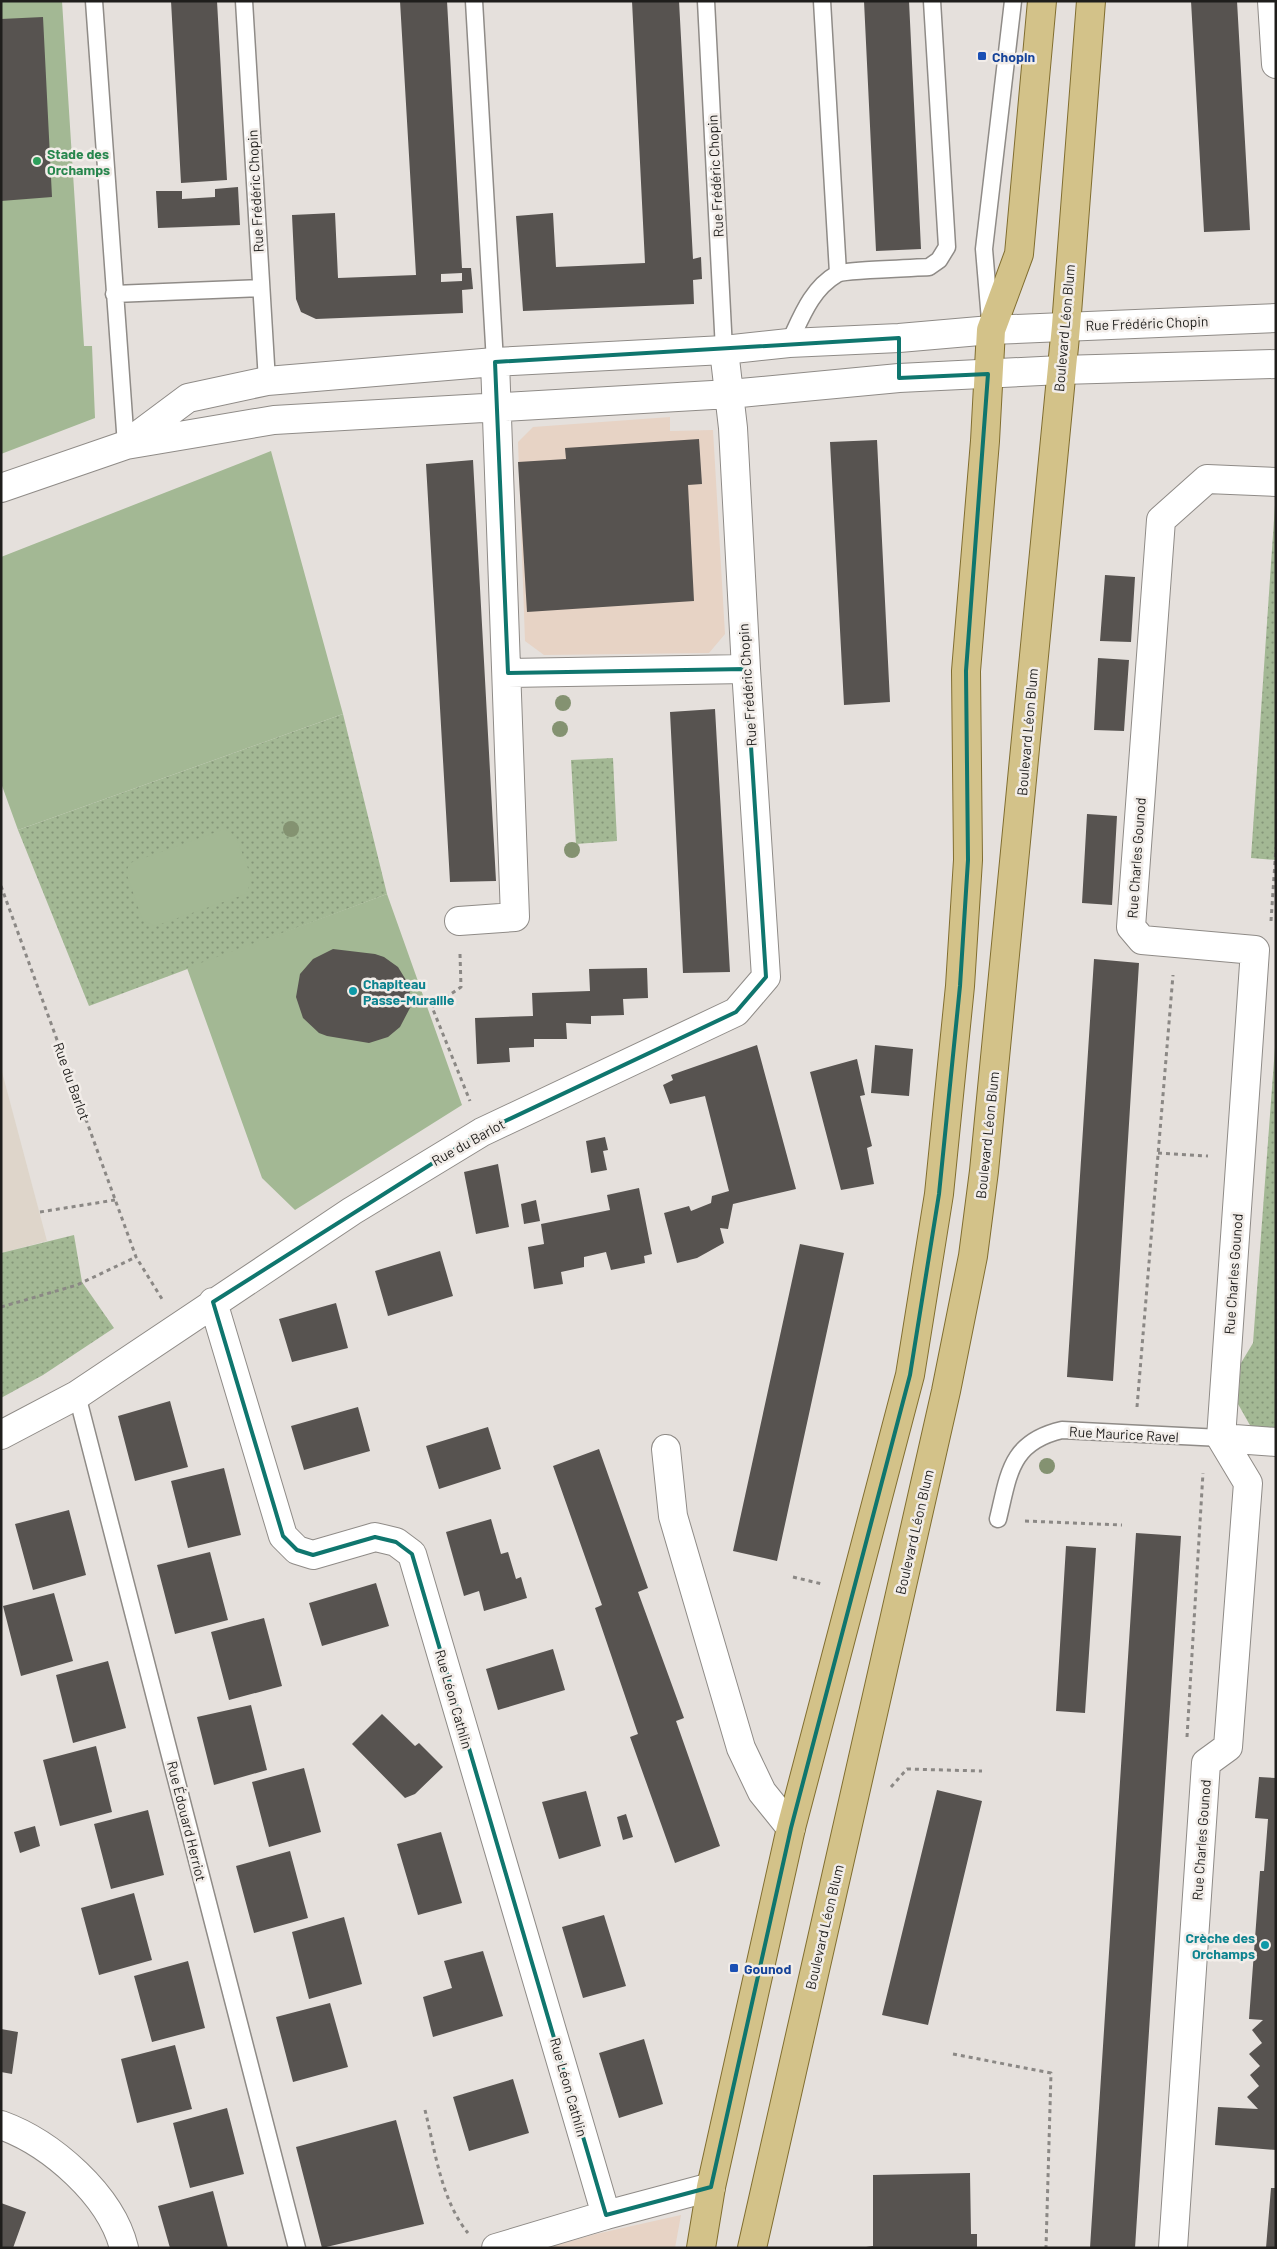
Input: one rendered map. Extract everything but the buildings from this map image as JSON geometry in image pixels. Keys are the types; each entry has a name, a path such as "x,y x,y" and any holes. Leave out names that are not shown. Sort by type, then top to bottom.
{"main road":[{"path":"701,2248 711,2187 791,1828 910,1375 939,1194 960,986 968,870 966,671 985,441 991,330 1019,254 1042,1"},
{"name":"Boulevard Léon Blum","path":"752,2248 946,1391 973,1256 984,1171 1066,326 1092,1"}],"street":[{"path":"1272,1 1276,64"},
{"name":"Rue Frédéric Chopin","path":"126,445 188,398 267,381 495,362 724,350 789,343 899,338 991,330 1276,318"},
{"path":"899,338 899,378"},
{"name":"Rue Frédéric Chopin","path":"724,350 730,394 766,977"},
{"path":"459,921 515,917 508,672 495,362"},
{"name":"Rue Frédéric Chopin","path":"1,488 126,445 274,420 730,394 899,378 1061,370 1276,364"},
{"name":"Rue Frédéric Chopin","path":"267,381 274,420"},
{"name":"Rue Charles Gounod","path":"1173,2248 1206,1763 1228,1747 1248,1483 1221,1438 1255,950 1142,940 1131,927 1161,520 1207,479 1276,482"},
{"path":"508,672 746,669"},
{"name":"Rue du Barlot","path":"1,1434 77,1395 213,1302 352,1211 482,1132 736,1012 766,977"},
{"name":"Rue Léon Cathlin","path":"213,1302 283,1536 297,1550 313,1556 375,1537 396,1542 412,1554 606,2214"},
{"name":"Rue Maurice Ravel","path":"1221,1438 1276,1442"},
{"path":"666,1449 673,1516 741,1748 762,1792 791,1828"},
{"path":"1,2125 22,2132 56,2154 90,2186 120,2232 124,2248"},
{"path":"496,2248 606,2214 711,2187"}],"lane":[{"path":"94,1 126,445"},
{"name":"Rue Frédéric Chopin","path":"244,1 267,381"},
{"path":"474,1 495,362"},
{"name":"Rue Frédéric Chopin","path":"706,1 724,350"},
{"path":"822,1 838,273"},
{"path":"789,343 808,303 820,288 838,273 929,267 939,260 947,247 932,1"},
{"path":"991,330 984,249 1013,1"},
{"path":"114,294 261,288"},
{"name":"Rue Édouard Herriot","path":"77,1395 297,2248"},
{"name":"Rue Maurice Ravel","path":"998,1519 1011,1467 1029,1443 1044,1434 1062,1430 1221,1438"}],"path":[{"path":"1255,950 1270,935 1276,847"},
{"name":"Rue du Barlot","path":"1,886 136,1256 178,1326"},
{"path":"459,921 461,987 432,1007 482,1132"},
{"path":"1135,1435 1176,943"},
{"path":"1158,1153 1241,1158"},
{"path":"40,1212 115,1200"},
{"path":"1,1306 77,1286 136,1256"},
{"path":"1206,1763 1186,1752 1204,1462 1221,1438"},
{"path":"998,1519 1122,1525"},
{"path":"793,1577 827,1585"},
{"path":"890,1789 906,1769 982,1772"},
{"path":"953,2054 1051,2073 1046,2248"},
{"path":"425,2110 445,2189 457,2219 469,2234"}],"highlighted area":[{"path":"899,338 899,378 988,374 966,671 968,860 960,986 939,1194 910,1375 791,1828 711,2187 606,2215 412,1554 396,1542 375,1537 313,1555 297,1550 283,1536 213,1302 482,1132 736,1012 766,977 746,669 508,673 495,362"}],"shaded area":[{"path":"670,417 670,431 713,430 725,634 709,653 544,655 525,641 518,442 533,427"},
{"path":"1,1068 47,1241 1,1253"},
{"path":"681,2215 675,2248 546,2248 596,2234"}],"green space":[{"name":"Stade des Orchamps","path":"1,1 62,1 84,346 92,346 95,418 1,454"},
{"path":"271,451 343,714 18,830 1,783 1,557"},
{"path":"1276,505 1276,860 1251,858"},
{"path":"343,714 387,894 89,1006 18,830"},
{"path":"613,758 617,841 576,844 571,760"},
{"path":"225,829 236,837 252,879 246,894 155,926 143,921 126,872 130,863"},
{"path":"387,894 462,1105 295,1210 262,1178 187,968"},
{"path":"1276,1034 1276,1429 1251,1427 1238,1404 1241,1363 1253,1343"},
{"path":"74,1235 82,1282 114,1328 43,1375 1,1398 1,1253"}],"place":[{"name":"Chopin","path":"982,56"},
{"name":"Stade des Orchamps","path":"37,161"},
{"name":"Chapiteau Passe-Muraille","path":"353,991"},
{"name":"Crèche des Orchamps","path":"1265,1945"},
{"name":"Gounod","path":"734,1968"}]}
